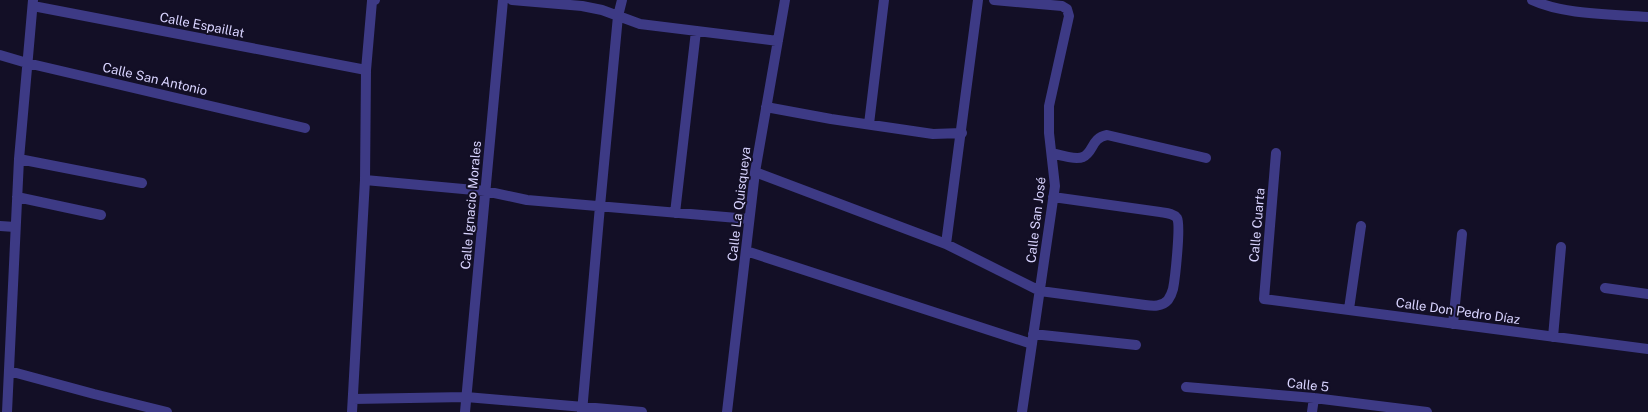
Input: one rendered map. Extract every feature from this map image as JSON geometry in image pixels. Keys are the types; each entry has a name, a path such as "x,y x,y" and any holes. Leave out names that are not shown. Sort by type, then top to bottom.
{"street":[{"path":"352,412 365,180 366,70 373,0"},
{"name":"Calle Ignacio Morales","path":"465,412 503,0"},
{"path":"512,0 582,6 602,10 640,24 778,41"},
{"path":"582,409 618,16 622,0"},
{"name":"Calle La Quisqueya","path":"727,412 755,172 785,0"},
{"path":"869,124 884,0"},
{"path":"946,244 962,133 978,0"},
{"path":"994,0 1062,6 1068,4"},
{"path":"1532,0 1558,8 1648,18"},
{"path":"7,412 19,159 33,3"},
{"name":"Calle Espaillat","path":"33,3 366,70"},
{"name":"Calle San José","path":"1022,412 1055,186 1049,133 1049,106 1069,16 1068,4"},
{"path":"674,212 696,31"},
{"name":"Calle San Antonio","path":"0,55 27,63 305,128"},
{"path":"766,107 831,119 934,134 962,133"},
{"path":"1052,153 1078,158 1083,157 1087,154 1100,136 1108,135 1206,158"},
{"name":"Calle Cuarta","path":"1264,299 1276,153"},
{"path":"19,159 142,183"},
{"path":"755,172 946,244 1040,291 1156,306 1167,301 1173,289 1179,232 1178,219 1174,216 1160,212 1053,197"},
{"path":"365,180 485,191 527,200 749,219"},
{"path":"17,197 101,215"},
{"path":"0,226 15,227"},
{"path":"1350,309 1361,226"},
{"path":"1453,324 1462,234"},
{"path":"1553,337 1562,247"},
{"path":"746,251 1032,339 1136,345"},
{"path":"1605,288 1648,294"},
{"name":"Calle Don Pedro Díaz","path":"1264,299 1648,349"},
{"path":"8,371 167,412"},
{"name":"Calle 5","path":"1186,387 1314,398 1427,412"},
{"path":"353,399 466,398 582,409 642,412"},
{"path":"1312,412 1314,398"}]}
